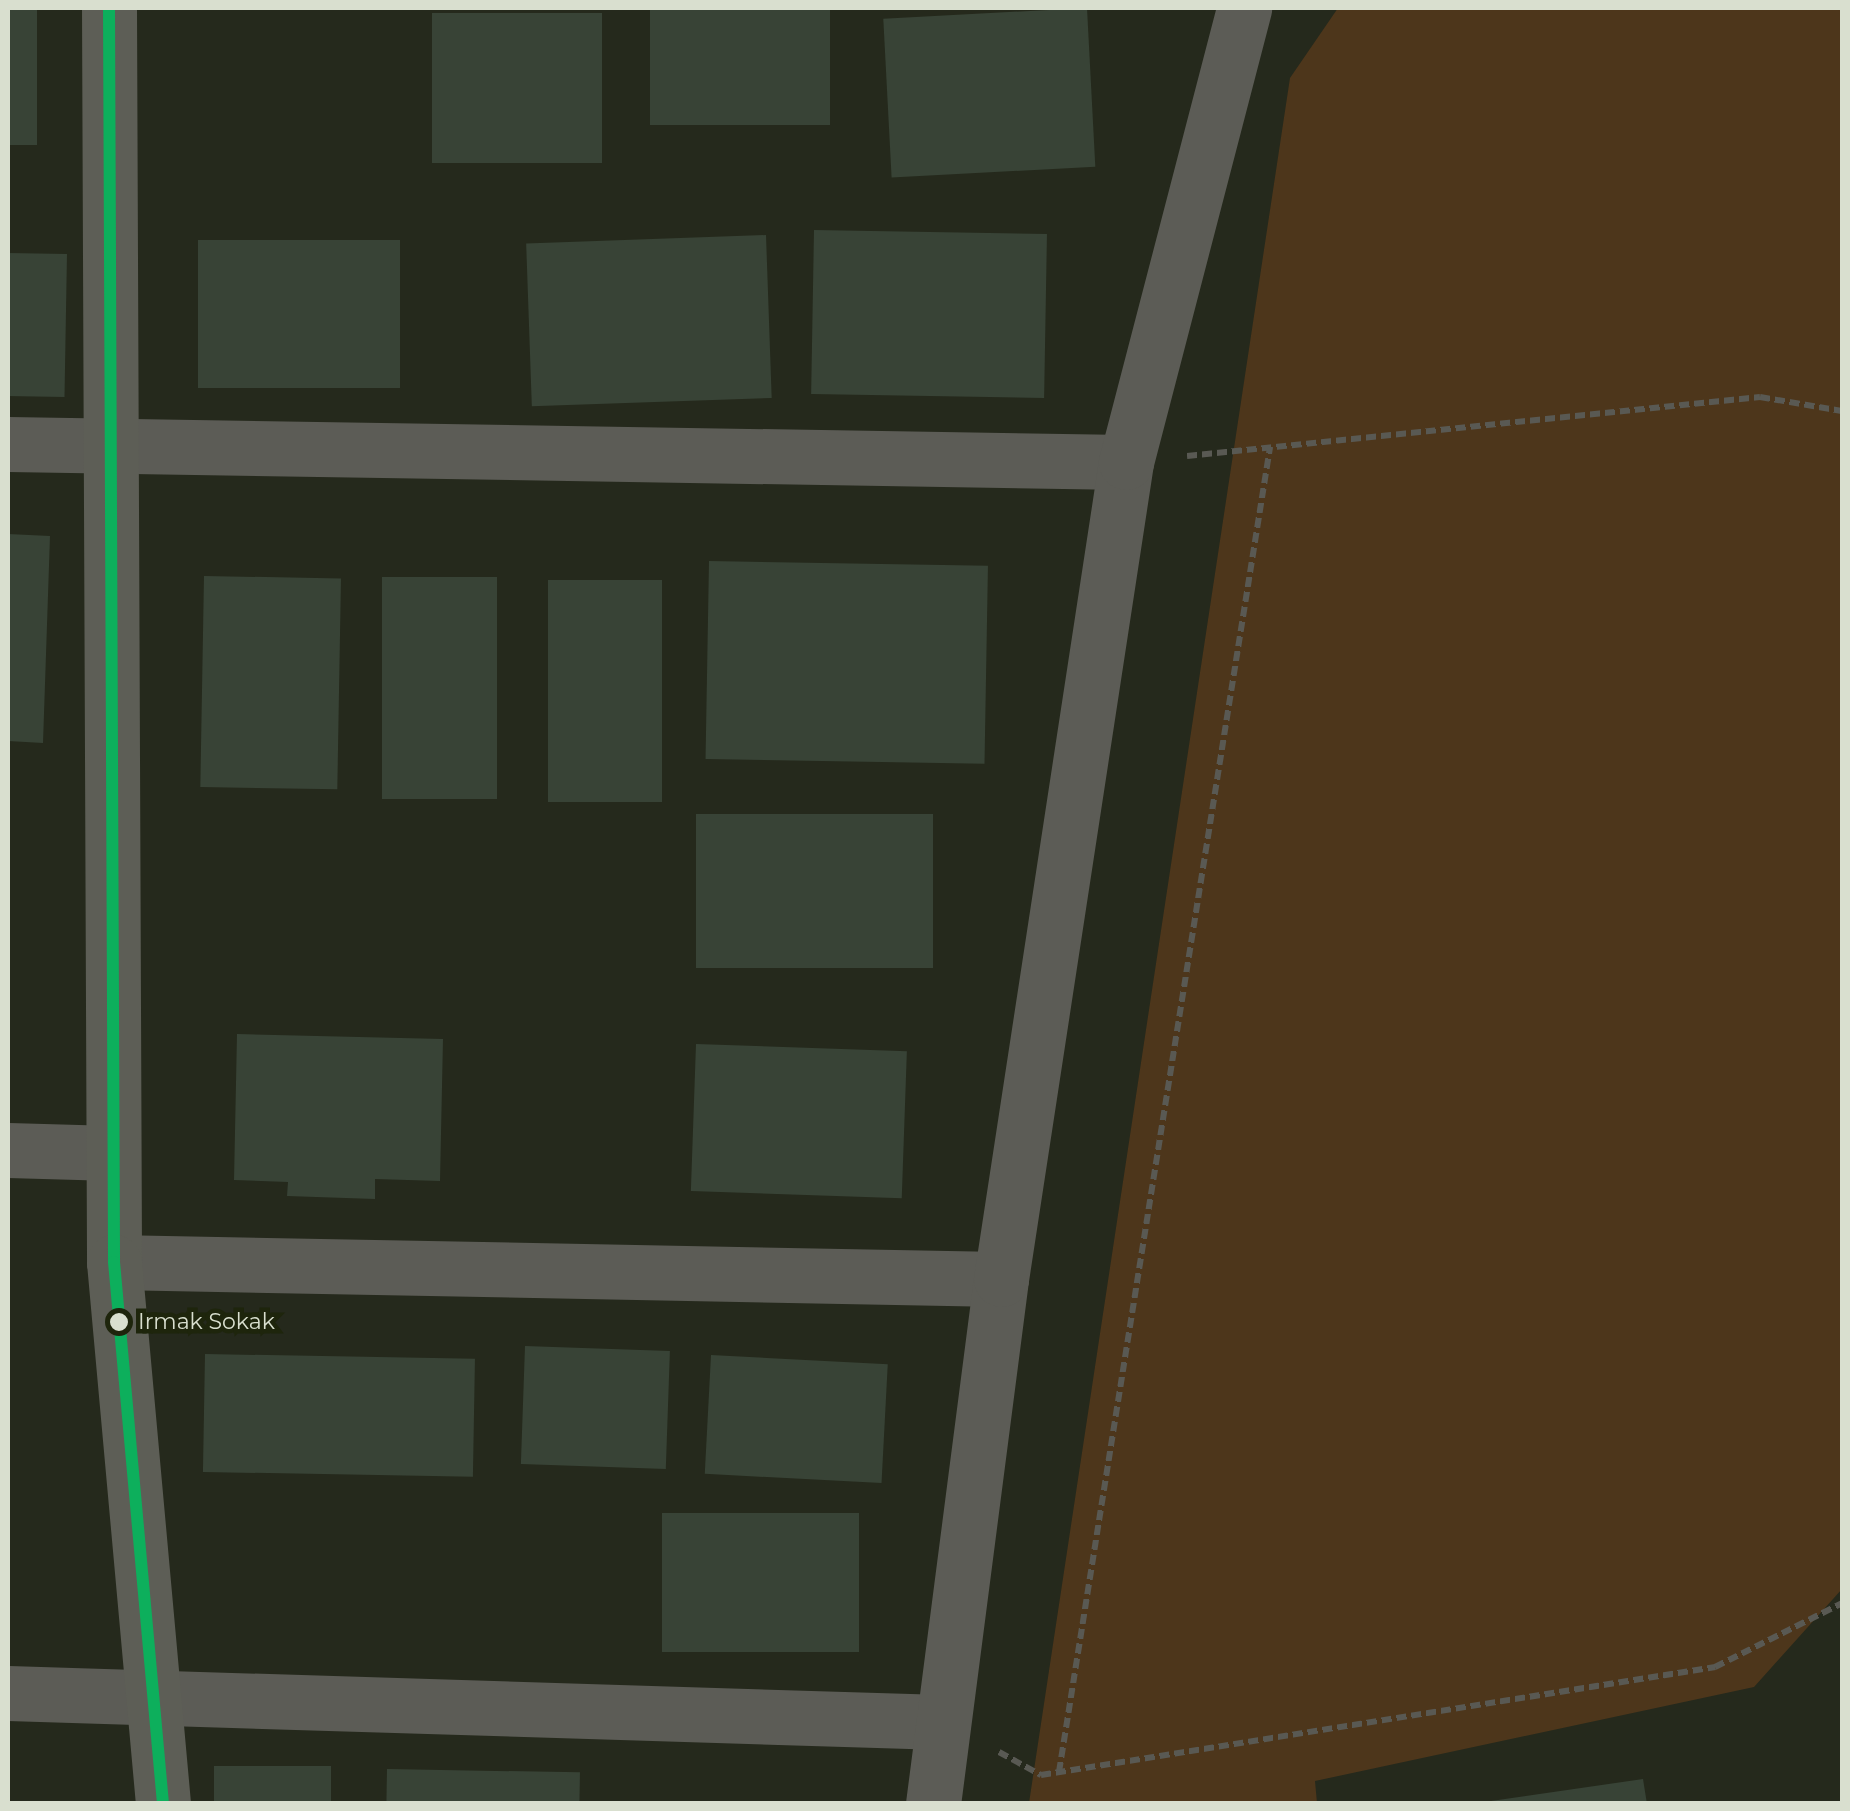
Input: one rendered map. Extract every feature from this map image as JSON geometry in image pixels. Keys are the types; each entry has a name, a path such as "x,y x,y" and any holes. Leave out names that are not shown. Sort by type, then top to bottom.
{"street":[{"path":"109,8 107,442 114,1262 149,1703 162,1804"},
{"path":"933,1804 1001,1279 1126,462 1244,8"},
{"path":"8,444 107,442 1126,462"},
{"path":"8,1150 113,1153"},
{"path":"114,1262 1001,1279"},
{"path":"8,1693 149,1703 942,1722"}],"path":[{"path":"1126,462 1760,397 1842,412"},
{"path":"1059,1772 1270,448"},
{"path":"942,1722 1042,1775 1715,1668 1842,1603"}],"shaded area":[{"path":"1338,8 1842,8 1842,1589 1754,1687 1315,1781 1317,1803 1029,1803 1290,78"}],"building":[{"path":"8,8 37,8 37,145 8,145"},
{"path":"650,8 830,8 830,125 650,125"},
{"path":"1087,8 1095,167 892,177 883,19"},
{"path":"432,13 602,13 602,163 432,163"},
{"path":"814,230 1047,234 1044,398 811,394"},
{"path":"766,235 772,398 532,406 526,243"},
{"path":"198,240 400,240 400,388 198,388"},
{"path":"8,253 67,254 64,397 8,396"},
{"path":"8,534 50,536 43,743 8,741"},
{"path":"709,561 988,566 985,764 706,759"},
{"path":"204,576 341,578 337,789 200,787"},
{"path":"382,577 497,577 497,799 382,799"},
{"path":"548,580 662,580 662,802 548,802"},
{"path":"696,814 933,814 933,968 696,968"},
{"path":"237,1034 443,1039 440,1181 375,1179 375,1199 287,1196 288,1182 234,1180"},
{"path":"696,1044 907,1051 902,1198 691,1191"},
{"path":"525,1346 670,1351 666,1469 521,1464"},
{"path":"205,1354 475,1359 473,1477 203,1472"},
{"path":"711,1355 888,1364 882,1483 705,1474"},
{"path":"662,1513 859,1513 859,1652 662,1652"},
{"path":"214,1766 331,1766 331,1804 214,1804"},
{"path":"387,1769 580,1772 579,1804 386,1804"},
{"path":"1643,1779 1647,1804 1491,1801"}],"transit line":[{"path":"109,8 114,1262 163,1804"}],"place":[{"name":"Irmak Sokak","path":"119,1322"}]}
